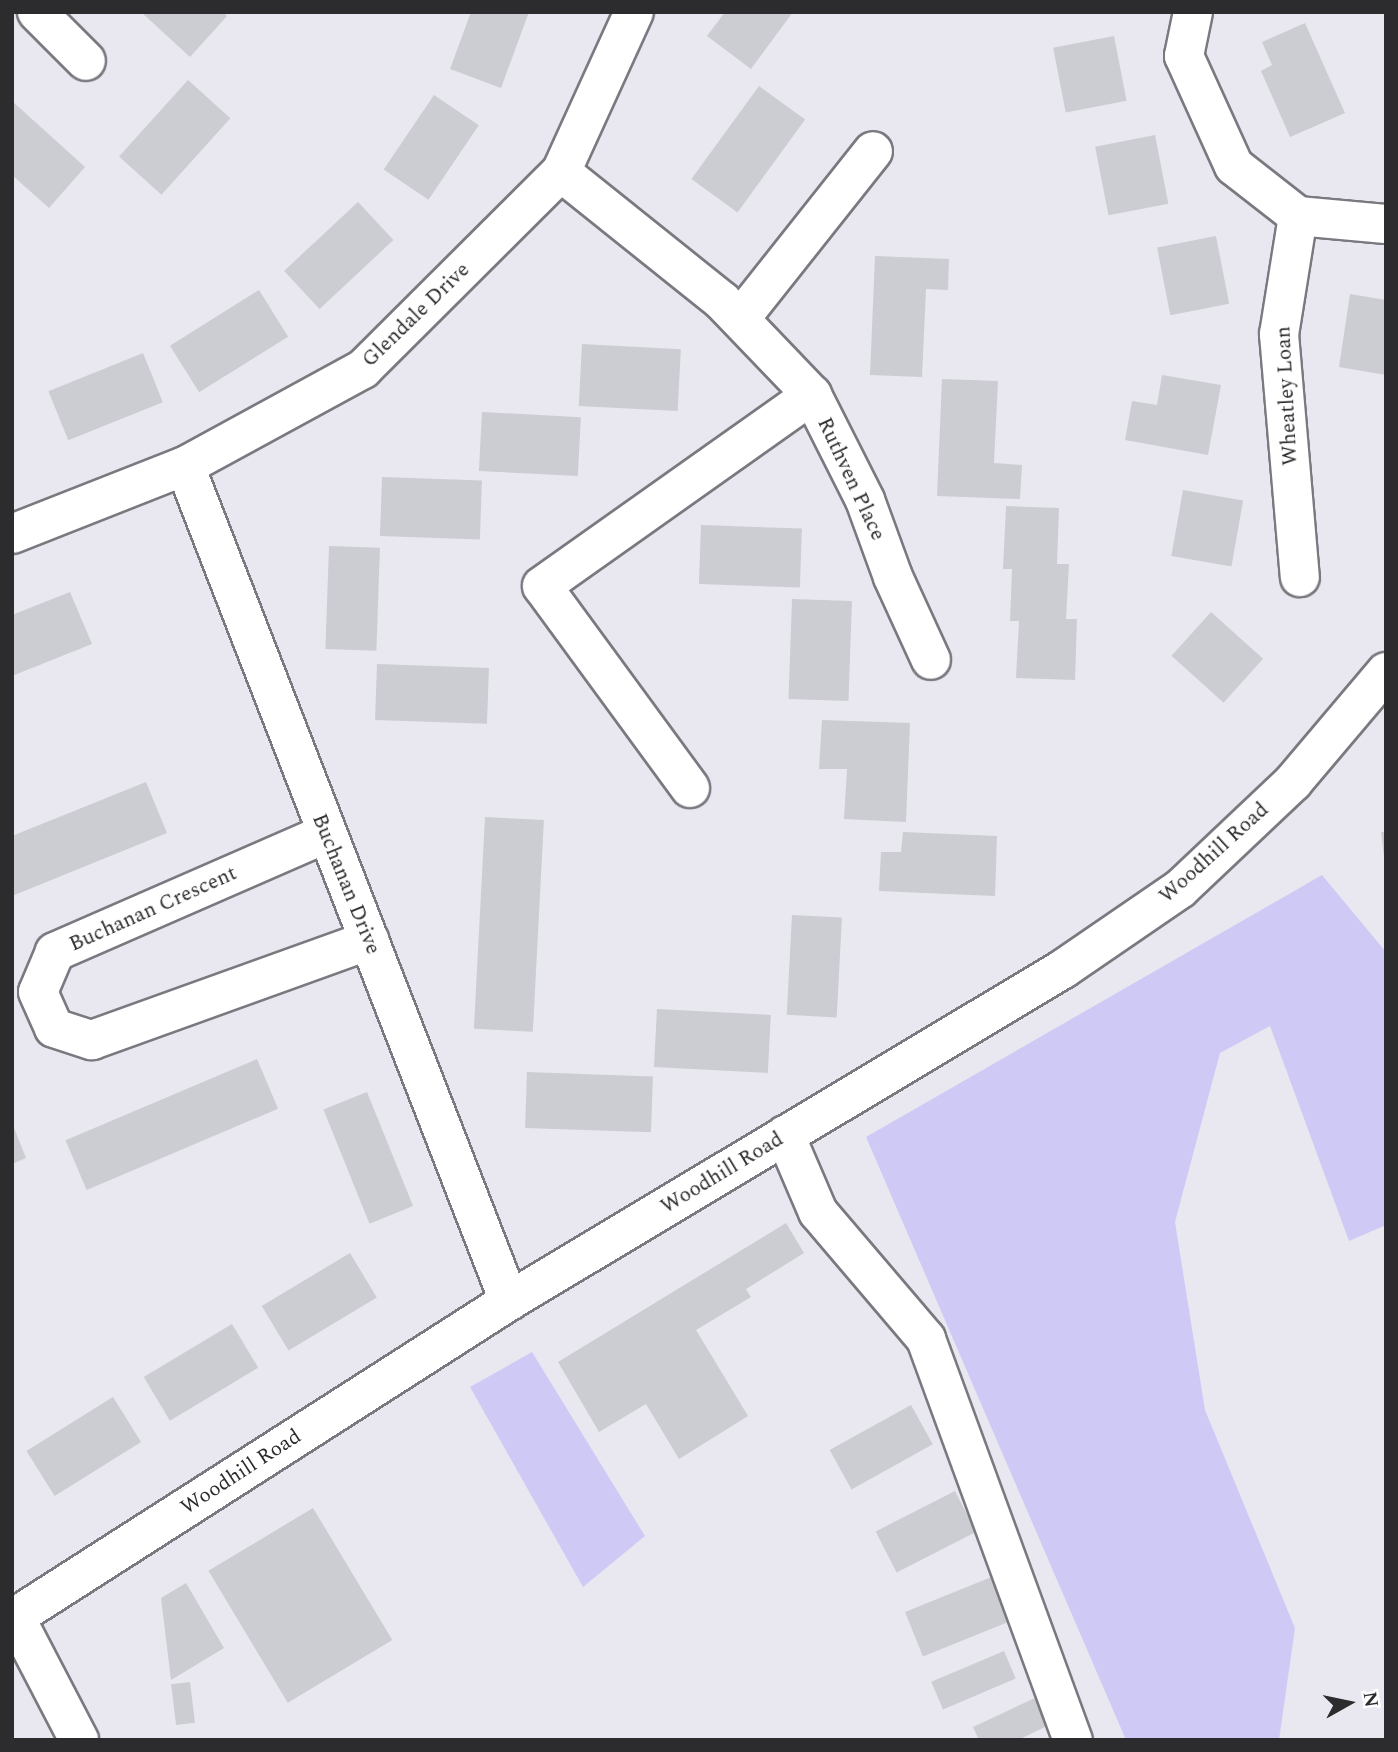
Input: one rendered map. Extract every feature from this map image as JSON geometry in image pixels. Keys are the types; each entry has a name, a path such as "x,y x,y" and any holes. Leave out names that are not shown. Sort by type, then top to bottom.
{"street":[{"path":"37,12 86,61"},
{"name":"Glendale Drive","path":"12,534 186,467 363,369 561,172 634,12"},
{"path":"1193,12 1184,55 1234,166 1298,216 1386,224"},
{"path":"740,318 873,151"},
{"name":"Ruthven Place","path":"561,172 740,318 811,395 865,500 893,577 931,660"},
{"name":"Wheatley Loan","path":"1298,216 1279,334 1300,577"},
{"path":"690,788 542,586 811,395"},
{"name":"Buchanan Drive","path":"186,467 325,834 370,940 509,1301"},
{"name":"Woodhill Road","path":"14,1618 509,1301 1063,969 1180,889 1293,782 1386,671"},
{"name":"Buchanan Crescent","path":"325,834 55,952 38,992 54,1028 92,1040 370,940"},
{"path":"785,1135 818,1212 926,1339 1073,1740"},
{"path":"14,1618 79,1740"}],"shaded area":[{"path":"1322,875 1386,952 1386,1225 1349,1241 1270,1026 1220,1053 1175,1222 1205,1410 1295,1628 1279,1740 1126,1740 866,1137"},
{"path":"532,1352 645,1536 583,1587 470,1387"}],"building":[{"path":"141,12 223,12 227,16 190,57"},
{"path":"471,12 529,12 501,88 450,69"},
{"path":"725,12 793,12 751,69 707,36"},
{"path":"1305,23 1345,113 1290,137 1261,71 1272,65 1262,42"},
{"path":"1114,36 1127,101 1066,113 1053,48"},
{"path":"188,80 230,118 161,195 119,157"},
{"path":"759,86 805,120 738,213 691,179"},
{"path":"434,95 479,125 428,200 384,170"},
{"path":"12,101 85,167 49,208 12,175"},
{"path":"1155,135 1168,204 1108,215 1095,147"},
{"path":"358,202 393,240 320,309 284,271"},
{"path":"1216,236 1229,304 1170,315 1157,247"},
{"path":"875,256 949,259 948,290 926,289 922,377 870,375"},
{"path":"259,290 288,337 199,392 170,346"},
{"path":"1350,294 1386,300 1386,375 1339,367"},
{"path":"582,344 681,349 678,411 579,406"},
{"path":"143,353 163,402 68,440 48,391"},
{"path":"1162,375 1221,385 1208,455 1125,440 1132,401 1157,405"},
{"path":"942,379 998,381 994,463 1022,465 1020,499 937,496"},
{"path":"482,412 581,417 578,476 479,471"},
{"path":"382,477 482,480 480,539 380,536"},
{"path":"1183,490 1243,501 1231,567 1171,556"},
{"path":"1006,506 1059,508 1057,564 1069,564 1066,619 1077,619 1075,680 1016,678 1019,621 1010,621 1012,569 1003,569"},
{"path":"701,525 802,529 800,587 699,584"},
{"path":"329,546 380,548 376,651 325,649"},
{"path":"70,592 92,644 12,676 12,615"},
{"path":"792,599 852,601 848,701 789,699"},
{"path":"1211,612 1263,659 1224,703 1172,656"},
{"path":"377,664 489,668 487,724 375,720"},
{"path":"822,720 910,723 906,822 844,819 847,769 819,769"},
{"path":"146,782 167,833 12,896 12,836"},
{"path":"485,817 544,820 533,1032 474,1029"},
{"path":"903,832 997,836 995,896 879,891 881,852 901,852"},
{"path":"1381,832 1386,832 1386,857 1384,857"},
{"path":"792,915 842,918 837,1017 787,1015"},
{"path":"657,1009 771,1015 768,1073 654,1067"},
{"path":"257,1059 278,1109 87,1190 66,1140"},
{"path":"527,1072 653,1076 651,1132 525,1128"},
{"path":"367,1092 413,1206 369,1224 323,1110"},
{"path":"12,1123 26,1158 12,1164"},
{"path":"786,1223 804,1253 746,1289 751,1297 696,1330 748,1416 679,1459 646,1404 599,1432 558,1362"},
{"path":"350,1253 377,1298 288,1351 262,1306"},
{"path":"232,1324 258,1368 170,1421 144,1377"},
{"path":"113,1397 141,1442 55,1496 26,1451"},
{"path":"911,1405 933,1444 851,1489 830,1450"},
{"path":"955,1491 976,1532 897,1572 876,1531"},
{"path":"313,1508 392,1640 288,1703 208,1571"},
{"path":"994,1576 1012,1621 923,1656 905,1612"},
{"path":"186,1583 224,1648 171,1680 161,1598"},
{"path":"1004,1651 1016,1679 943,1709 931,1682"},
{"path":"190,1682 195,1723 176,1725 171,1684"},
{"path":"1037,1697 1049,1725 1018,1740 979,1740 973,1727"}]}
